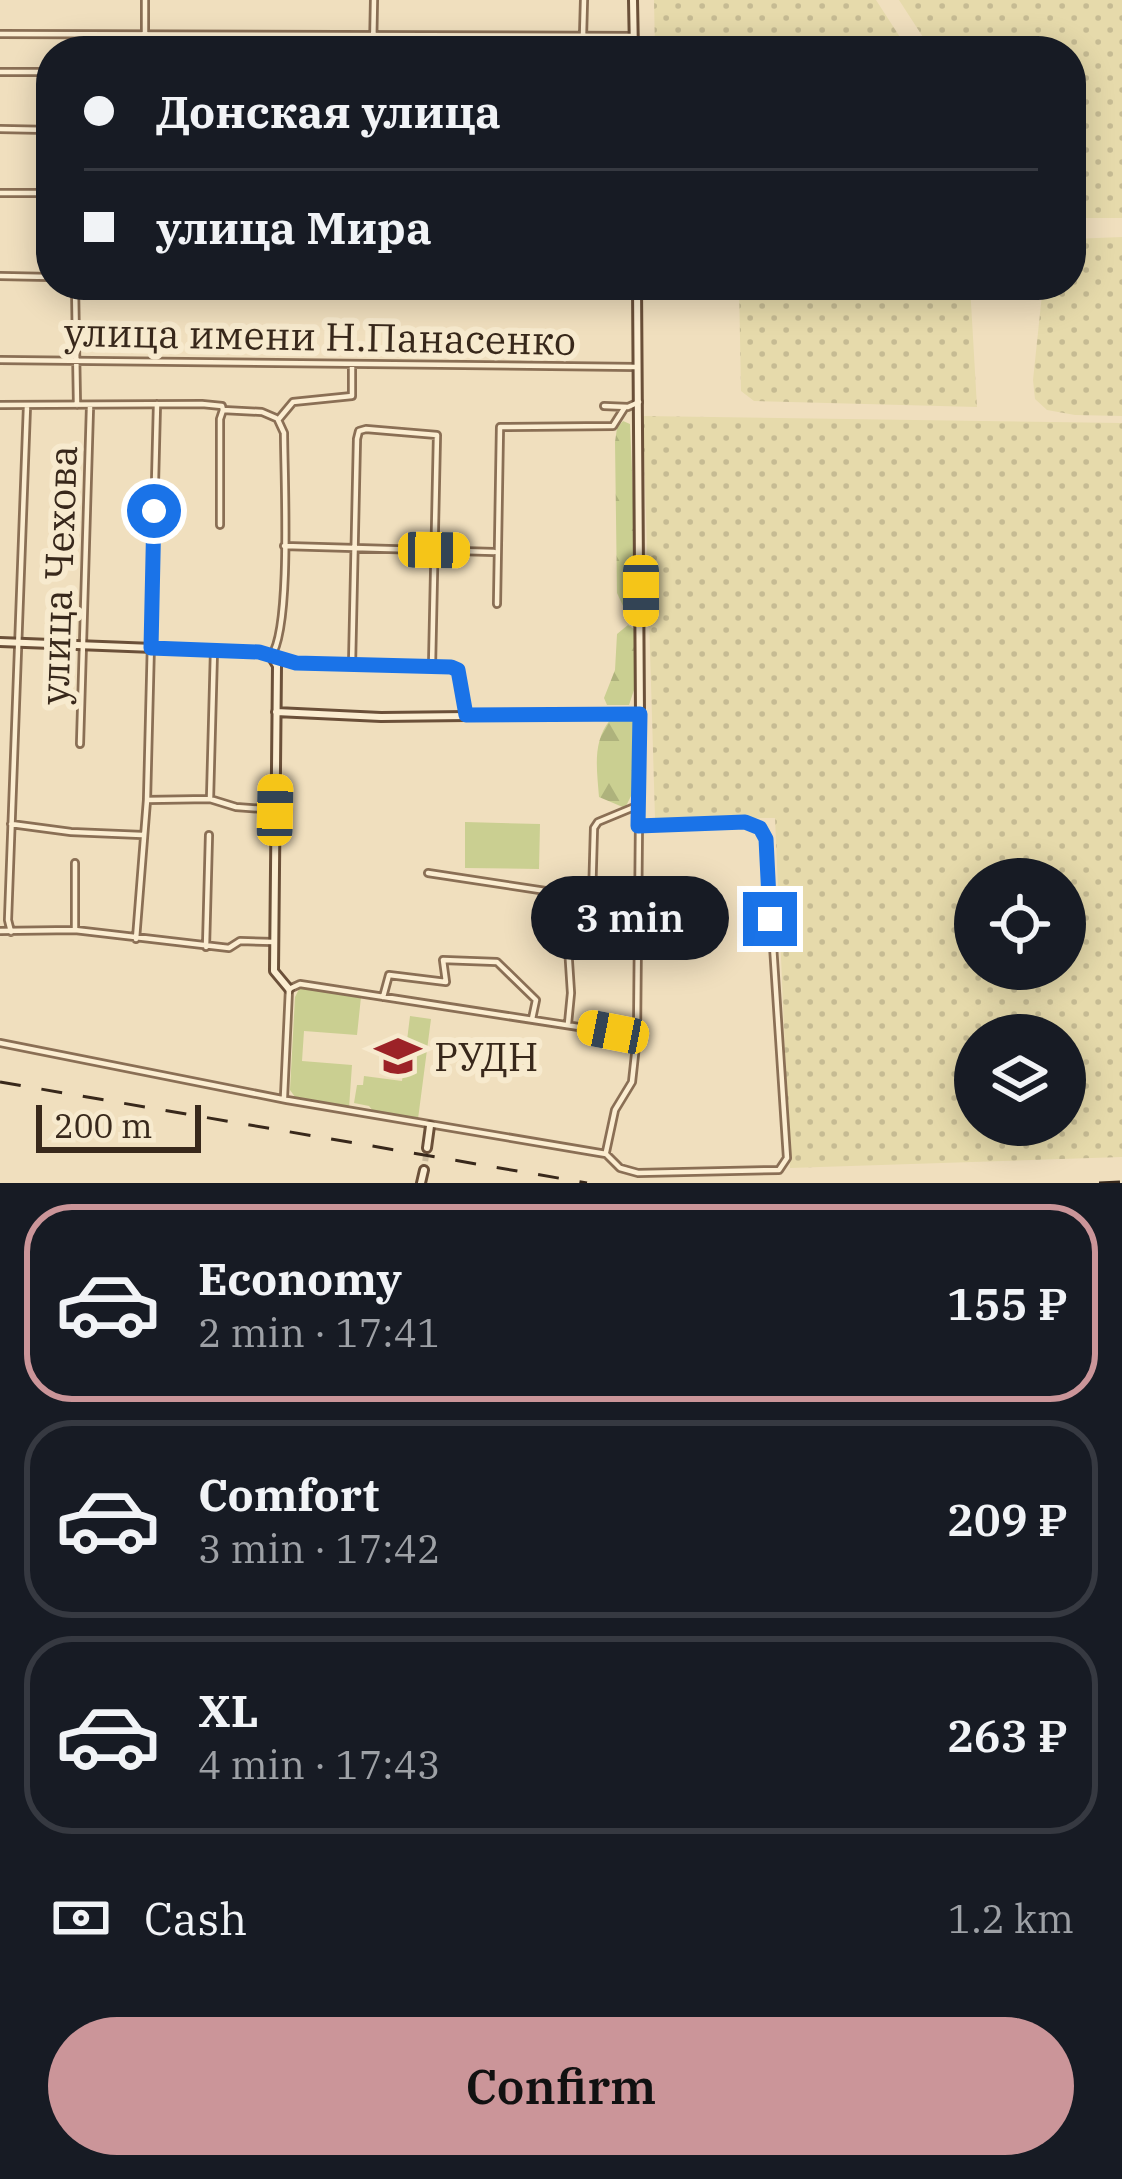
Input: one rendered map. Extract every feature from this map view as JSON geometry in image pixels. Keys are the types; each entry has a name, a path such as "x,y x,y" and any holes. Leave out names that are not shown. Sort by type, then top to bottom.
{"street":[{"path":"145,0 145,34"},
{"path":"373,35 374,0"},
{"path":"583,36 584,0"},
{"path":"0,34 634,36 633,0"},
{"path":"0,72 36,72"},
{"path":"0,129 36,130"},
{"path":"0,194 36,194"},
{"path":"0,276 36,277"},
{"path":"75,300 77,405"},
{"path":"606,1154 615,1110 632,1082 637,1036 637,300"},
{"name":"улица имени Н.Панасенко","path":"0,360 638,367"},
{"path":"278,420 293,402 352,396 352,363"},
{"path":"604,406 639,402"},
{"path":"136,939 147,800 157,404"},
{"path":"0,405 157,404 262,412 278,420 284,433 284,546 280,632 271,656"},
{"path":"11,932 16,643 27,406"},
{"name":"улица Чехова","path":"80,744 90,407"},
{"path":"496,604 500,427 613,426 625,407"},
{"path":"220,525 223,408"},
{"path":"352,664 358,431 429,431 437,435 432,666"},
{"path":"284,546 497,552"},
{"path":"0,642 214,650 296,663 458,670 466,715"},
{"path":"210,799 214,650"},
{"path":"271,656 277,665 275,977 289,989"},
{"path":"276,712 381,717 640,714"},
{"path":"0,794 12,794"},
{"path":"147,800 210,799 275,810"},
{"path":"568,1024 572,993 566,932 593,914 594,828 638,805"},
{"path":"0,1042 430,1126 606,1154 620,1168 658,1174 779,1170 787,1158 766,839 760,828 745,822 638,826"},
{"path":"11,824 144,835"},
{"path":"206,946 209,836"},
{"path":"75,863 75,929"},
{"path":"428,873 592,898"},
{"path":"0,931 75,929 206,946 274,941"},
{"path":"383,997 389,974 446,982 443,961 497,962 536,1000 532,1019"},
{"path":"289,989 300,983 637,1036"},
{"path":"284,1097 289,989"},
{"path":"427,1148 430,1126"},
{"path":"422,1183 424,1170"}],"shaded area":[{"path":"654,0 876,0 899,36 655,36"},
{"path":"899,0 1122,0 1122,218 1086,218 1086,36 922,36"},
{"path":"1122,237 1122,416 1047,410 1035,399 1041,300 1086,300 1086,238"},
{"path":"739,300 971,300 977,407 754,401 741,391"},
{"path":"643,416 1122,423 1122,1157 790,1168 775,818 655,818"}],"green space":[{"path":"623,421 630,424 637,588 630,608 623,606 617,593 615,442"},
{"path":"628,625 634,629 636,684 629,705 607,705 604,698 615,670 617,634"},
{"path":"633,719 632,794 625,808 599,797 597,757 610,720"},
{"path":"465,822 540,824 539,869 465,868"},
{"path":"300,987 361,997 357,1035 304,1031 302,1061 352,1065 349,1108 295,1097 290,1090 295,997"},
{"path":"410,1016 431,1019 418,1119 354,1103 364,1076 402,1081"}],"tunnel":[{"path":"424,1170 427,1148"}],"railway":[{"path":"0,1082 587,1183"},
{"path":"1099,1183 1122,1182"}],"place":[{"name":"РУДН","path":"398,1056"}],"route":[{"path":"154,511 151,648 259,652 296,663 451,667 458,670 466,715 640,714 638,826 745,822 760,828 766,839 770,919"}]}
